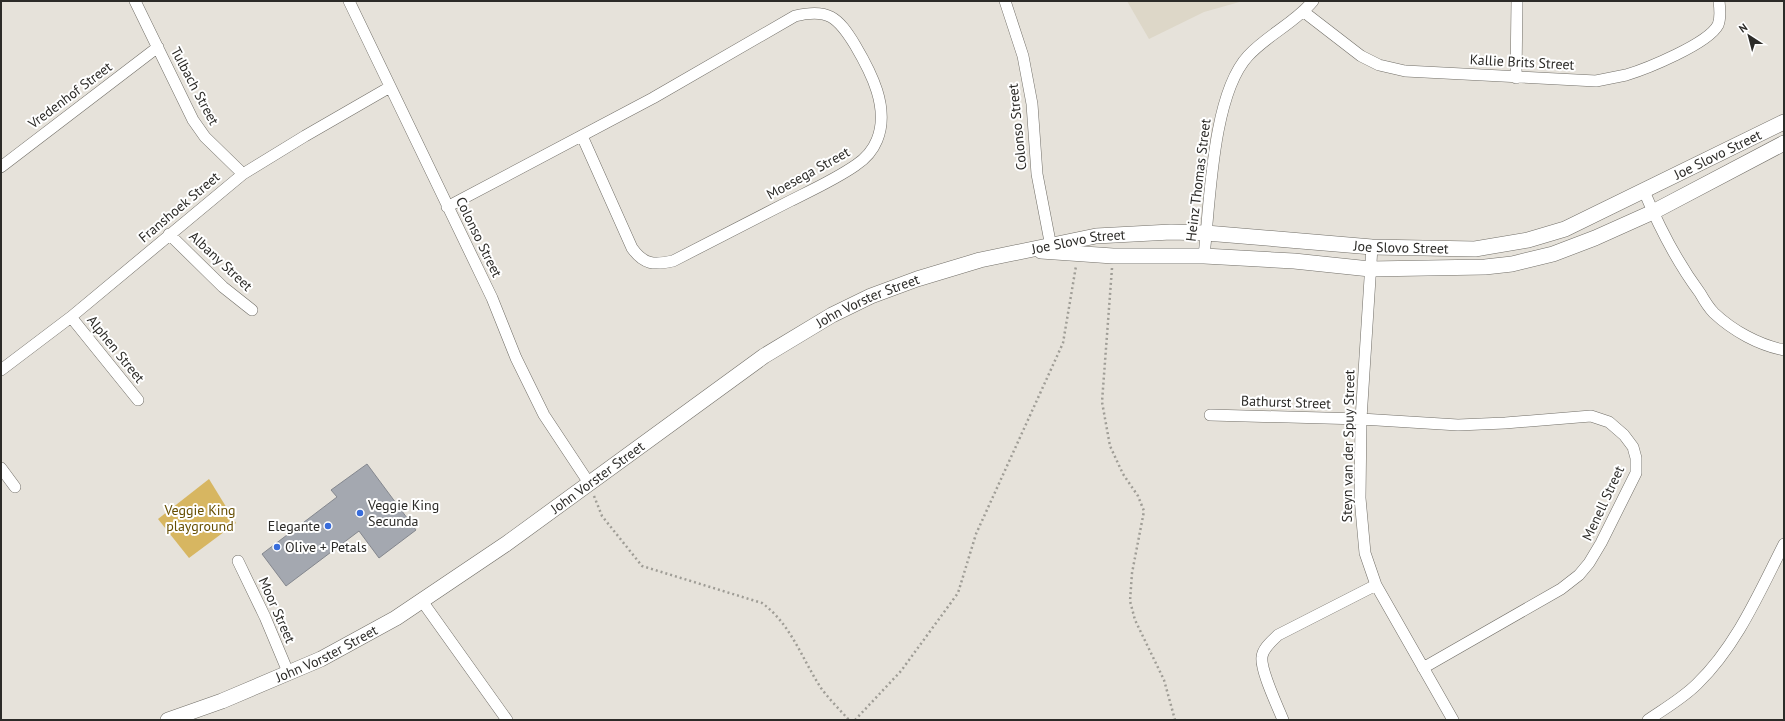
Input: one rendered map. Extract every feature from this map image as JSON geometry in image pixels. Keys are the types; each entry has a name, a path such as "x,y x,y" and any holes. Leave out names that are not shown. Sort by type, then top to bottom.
{"street":[{"name":"Tulbach Street","path":"135,1 193,120 205,137 243,174"},
{"name":"Colonso Street","path":"349,1 492,298 516,358 544,415 589,483"},
{"name":"Colonso Street","path":"1005,1 1023,56 1032,104 1037,174 1052,248"},
{"name":"Heinz Thomas Street","path":"1204,256 1217,132 1228,88 1248,56 1304,12 1313,1"},
{"path":"1516,78 1517,1"},
{"name":"Kallie Brits Street","path":"1304,12 1361,56 1379,65 1405,71 1596,81 1626,74 1670,58 1711,34 1718,25 1720,13 1719,1"},
{"name":"Moesega Street","path":"447,207 653,98 795,16 810,12 829,14 840,23 871,76 881,110 878,140 870,154 856,165 819,186 673,261 661,264 647,262 638,256 632,248 582,136"},
{"name":"Vredenhof Street","path":"1,167 158,47"},
{"name":"Franshoek Street","path":"1,370 71,317 243,174 311,132 390,87"},
{"name":"Joe Slovo Street","path":"1031,250 1052,248 1096,236 1171,232 1206,233 1372,247 1475,250 1528,240 1565,228 1784,122"},
{"name":"Joe Slovo Street","path":"1052,248 1077,255 1204,256 1294,261 1370,269 1486,267 1512,264 1553,254 1595,238 1653,212 1784,144"},
{"path":"1644,191 1653,212 1688,278 1714,313 1734,328 1765,346 1784,350"},
{"name":"Albany Street","path":"169,234 223,287 252,310"},
{"name":"Steyn van der Spuy Street","path":"1372,247 1361,419 1361,527 1364,553 1376,585 1452,720"},
{"name":"John Vorster Street","path":"168,720 222,701 288,672 321,660 358,640 422,601 506,544 764,356 832,315 871,296 918,279 980,260 1031,250"},
{"name":"Alphen Street","path":"71,317 138,400"},
{"name":"Bathurst Street","path":"1210,415 1361,419"},
{"name":"Menell Street","path":"1361,419 1458,425 1591,416 1609,422 1624,435 1633,447 1636,458 1636,473 1602,543 1578,575 1561,589 1423,668"},
{"path":"1,468 15,487"},
{"path":"1648,720 1696,685 1718,662 1741,626 1784,544"},
{"name":"Moor Street","path":"238,561 265,617 288,672"},
{"path":"1283,720 1263,668 1262,657 1268,645 1278,635 1376,585"},
{"path":"422,601 507,720"}],"path":[{"path":"855,720 901,671 958,593 976,534 1063,343 1077,255"},
{"path":"1113,256 1102,402 1110,446 1123,474 1138,496 1144,511 1132,573 1130,601 1135,620 1164,680 1175,720"},
{"path":"589,483 602,516 642,566 762,603 775,613 789,631 821,688 849,720"}],"shaded area":[{"path":"1127,1 1243,1 1204,12 1149,39"}],"green space":[{"name":"Veggie King playground","path":"209,479 236,523 189,558 158,519"}],"building":[{"name":"Veggie King Secunda","path":"367,464 416,530 379,558 359,531 286,586 262,554 337,497 331,490"}],"place":[{"name":"Veggie King Secunda","path":"360,513"},
{"name":"Elegante","path":"328,526"},
{"name":"Olive + Petals","path":"277,547"}]}
